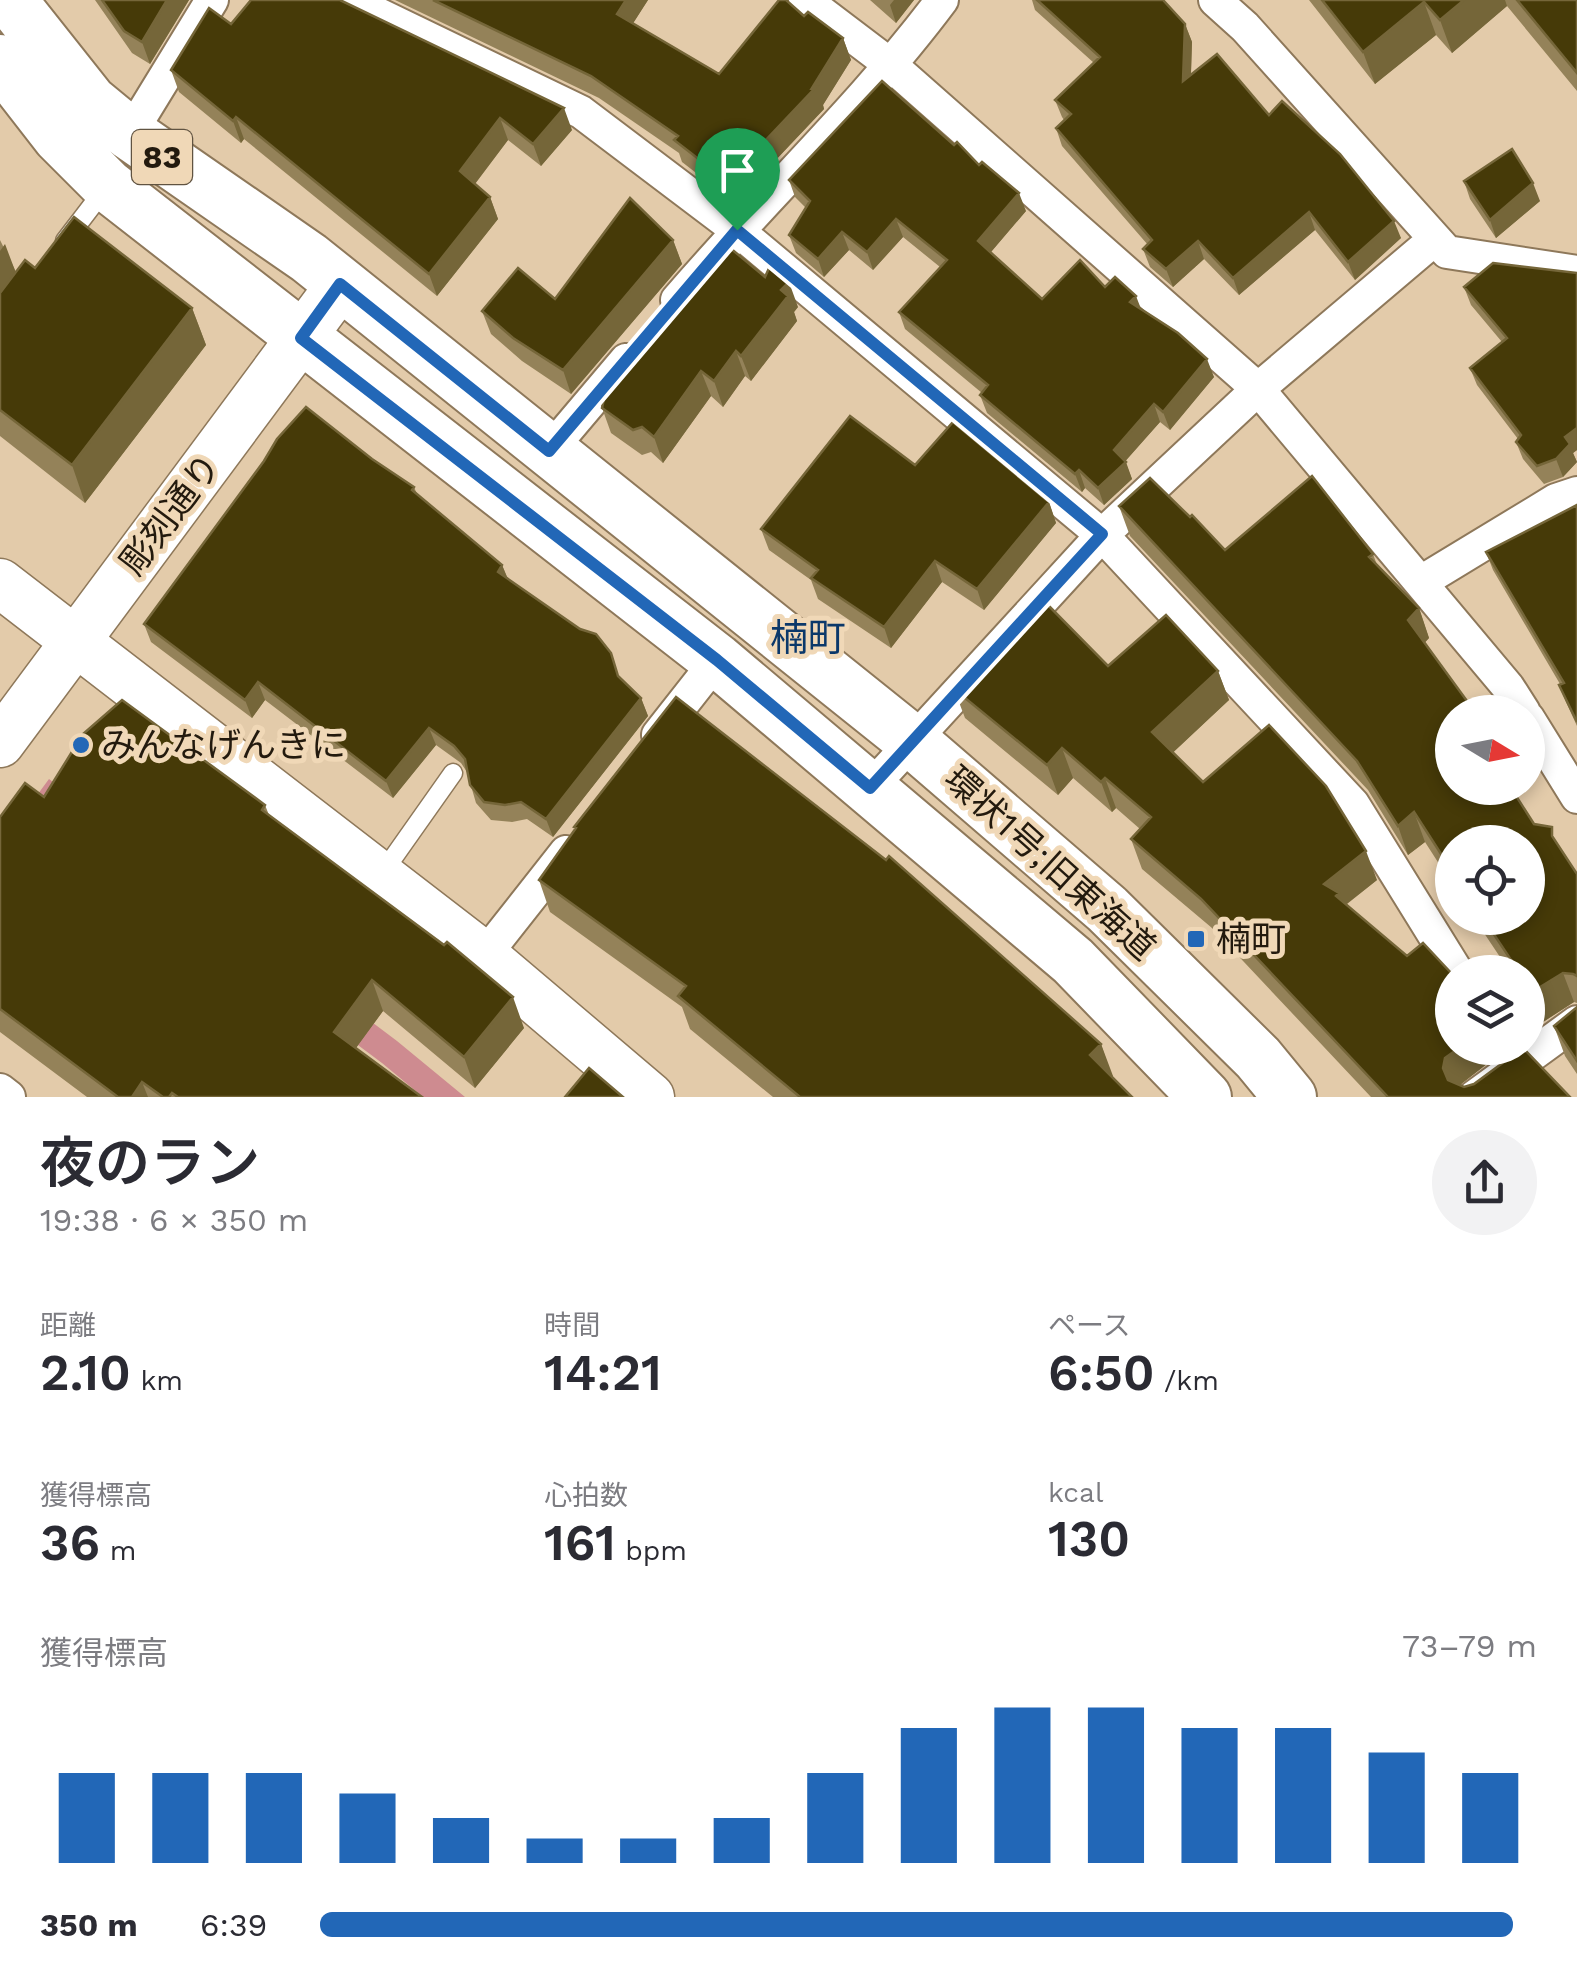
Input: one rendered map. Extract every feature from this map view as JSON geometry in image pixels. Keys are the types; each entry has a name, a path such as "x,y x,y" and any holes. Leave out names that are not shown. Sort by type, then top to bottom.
{"main road":[{"name":"環状1号;旧東海道","path":"10,0 90,101 130,134 308,258 912,741 1107,908 1258,1058 1290,1097"},
{"name":"環状1号;旧東海道","path":"0,61 59,137 107,185 717,660 1074,961 1205,1097"}],"street":[{"path":"130,134 212,0"},
{"path":"349,0 581,112 737,230 1102,534 1353,804 1446,955"},
{"path":"805,0 892,66 1258,389 1514,695"},
{"path":"549,451 737,230 892,66 942,0"},
{"path":"1214,0 1245,27 1447,252 1577,272"},
{"path":"870,788 1102,534 1258,389 1435,239"},
{"name":"彫刻通り","path":"0,743 340,284"},
{"path":"1420,582 1556,500 1577,493"},
{"path":"0,583 484,956 650,1097"},
{"path":"640,758 717,660"},
{"path":"1545,746 1577,797"},
{"path":"484,956 580,834"},
{"path":"1545,1038 1577,1022"},
{"path":"1474,1097 1502,1065"},
{"path":"0,1090 10,1097"}],"lane":[{"path":"54,256 107,185"},
{"path":"381,876 453,774"}],"shaded area":[{"path":"49,779 397,1041 465,1097 423,1097 32,802"}],"building":[{"path":"102,0 167,0 142,42 124,31"},
{"path":"251,0 340,0 564,108 533,144 500,118 460,171 490,197 429,274 236,117 233,121 171,70 209,8 231,24"},
{"path":"433,0 626,0 617,14 719,74 779,0 786,0 804,16 808,12 843,38 812,88 816,87 727,181 674,140 678,136 591,76"},
{"path":"1037,0 1163,0 1185,24 1183,81 1217,54 1269,115 1282,101 1340,154 1394,221 1348,262 1309,212 1233,278 1198,241 1166,269 1143,249 1152,240 1056,128 1071,114 1055,100 1100,57"},
{"path":"1322,0 1464,0 1440,20 1424,2 1363,52"},
{"path":"1517,0 1577,0 1577,73"},
{"path":"882,81 954,145 957,142 979,165 982,162 1019,193 978,241 1042,299 1080,260 1105,287 1115,277 1136,296 1130,302 1178,333 1207,359 1163,412 1154,404 1114,450 1126,462 1098,488 1079,470 1075,474 980,395 988,385 899,312 947,260 896,219 867,252 842,232 818,259 789,235 810,201 789,180"},
{"path":"1512,149 1533,183 1490,220 1464,181"},
{"path":"630,198 673,240 563,370 513,338 482,311 518,268 555,299"},
{"path":"74,217 192,308 72,465 0,410 0,293 25,260 35,268"},
{"path":"729,247 765,277 770,266 789,282 781,290 788,296 741,356 736,351 714,381 701,371 654,437 642,427 633,430 602,408 604,399 596,391 702,266 707,271"},
{"path":"1493,263 1577,273 1577,428 1565,437 1570,444 1556,459 1537,466 1516,442 1521,435 1470,368 1507,338 1464,287"},
{"path":"306,407 414,487 412,490 502,565 498,572 580,629 596,634 611,653 618,676 641,698 546,819 521,802 484,802 470,785 465,759 429,728 386,781 258,682 245,700 144,624 277,439"},
{"path":"850,416 915,465 953,422 1049,502 977,589 935,561 884,627 811,578 818,570 761,529"},
{"path":"1312,476 1373,554 1369,557 1419,608 1408,620 1463,695 1435,695 1435,805 1522,805 1534,824 1540,825 1435,825 1435,845 1414,812 1398,826 1357,761 1119,506 1150,478 1225,550"},
{"path":"1577,505 1577,722 1559,685 1564,683 1486,552"},
{"path":"1044,601 1108,666 1166,615 1218,671 1152,732 1203,782 1269,725 1326,786 1366,851 1324,884 1339,893 1336,896 1407,956 1423,943 1435,956 1435,1065 1444,1065 1448,1080 1464,1087 1500,1065 1539,1065 1570,1097 1388,1097 1201,899 1131,839 1151,817 1062,748 1047,765 954,689"},
{"path":"676,697 886,860 889,856 1101,1044 1090,1055 1132,1097 800,1097 678,996 686,986 539,880 574,827"},
{"path":"122,700 265,805 262,810 444,945 447,942 513,997 464,1057 372,980 334,1032 422,1097 178,1097 172,1093 163,1097 142,1082 132,1097 118,1097 0,1009 0,817 25,783 44,797 83,734"},
{"path":"1545,826 1552,827 1552,836 1577,874 1577,976 1563,973 1545,984 1545,955 1508,955 1494,935 1545,935"},
{"path":"1577,1007 1577,1061 1554,1026"},
{"path":"589,1068 623,1097 565,1097"}],"place":[{"name":"みんなげんきに","path":"81,745"},
{"name":"楠町","path":"1196,939"}],"district":[{"name":"楠町","path":"808,638"}],"route":[{"path":"737,230 1102,534 870,788 717,660 301,338 340,284 549,451 737,230"}]}
